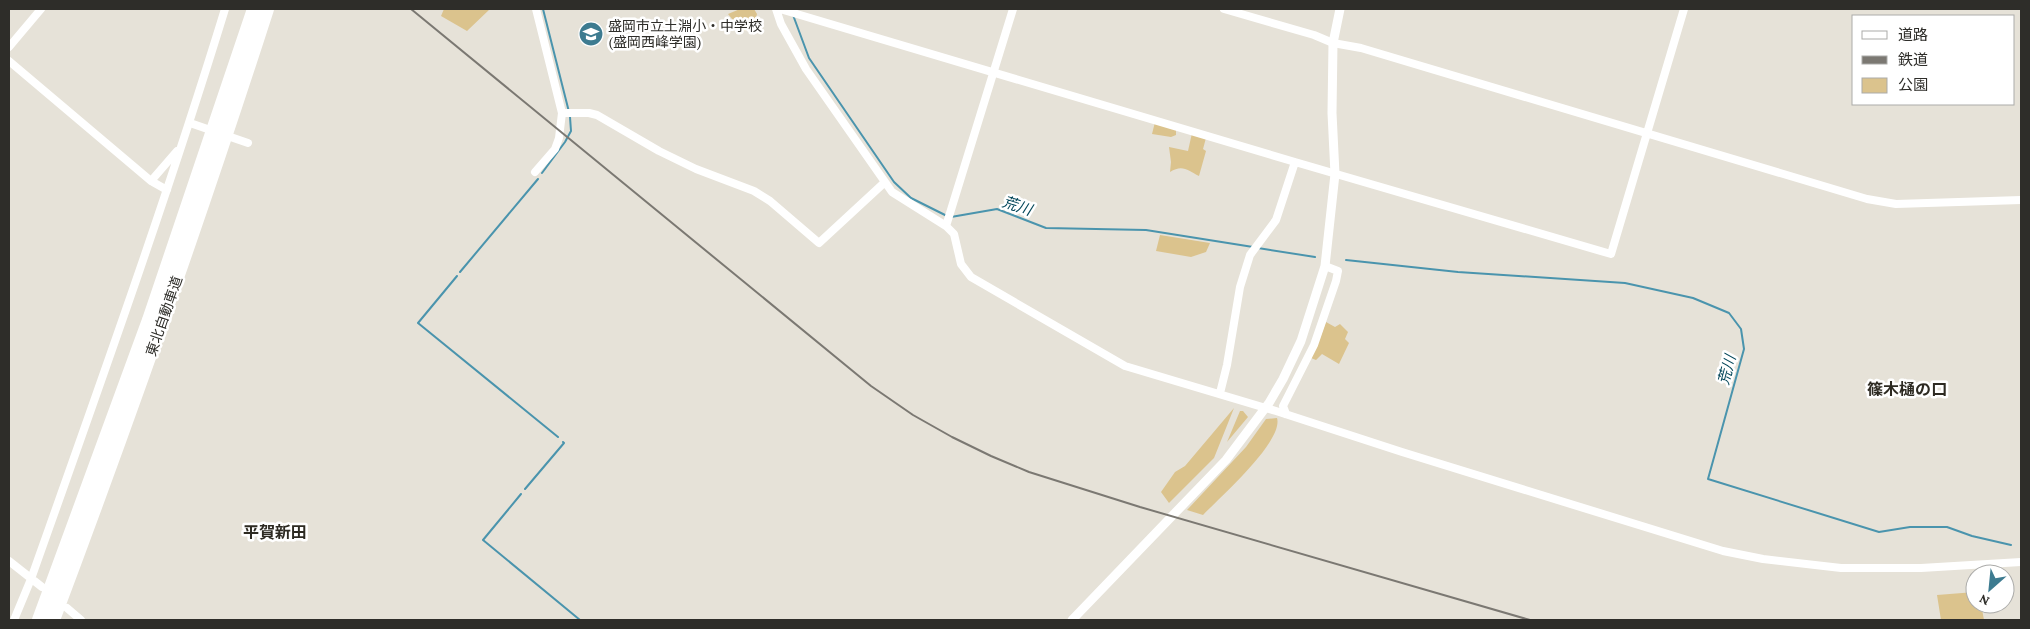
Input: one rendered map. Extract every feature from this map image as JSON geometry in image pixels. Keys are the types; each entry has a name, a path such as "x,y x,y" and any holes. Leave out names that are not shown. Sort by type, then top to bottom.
{"highway":[{"name":"東北自動車道","path":"53,620 110,467 217,144 254,9"},
{"name":"東北自動車道","path":"223,125 268,9"},
{"name":"東北自動車道","path":"39,620 217,144"}],"street":[{"path":"9,47 41,9"},
{"path":"14,620 31,579 167,190 225,9"},
{"path":"535,172 555,149 559,138 563,113 536,9"},
{"path":"776,9 781,24 806,68 892,192 949,221"},
{"path":"780,9 1611,254 1684,10 1675,9"},
{"path":"1013,9 949,221 961,264 965,271 976,281 1125,366 1286,414 1402,452 1732,553 1763,559 1841,568 1921,568 2021,562"},
{"path":"1224,9 1333,43 1361,48 1647,132 1867,199 1896,204 2021,200"},
{"path":"1072,620 1226,460 1269,403 1302,341 1325,266 1335,174 1332,113 1333,43 1340,9"},
{"path":"9,61 151,180 167,190"},
{"path":"563,113 589,112 597,115 659,151 696,169 754,191 770,200 819,243 885,182"},
{"path":"190,123 248,143"},
{"path":"151,180 179,150"},
{"path":"1220,394 1227,365 1240,287 1254,249 1276,220 1295,162"},
{"path":"1286,414 1283,406 1314,345 1336,281 1338,271 1325,266"},
{"path":"9,561 42,587"},
{"path":"67,608 81,620"}],"green space":[{"path":"444,9 490,9 467,31 441,16"},
{"path":"740,9 754,9 757,14 755,21 748,30 742,31 728,14"},
{"path":"1155,122 1176,128 1176,135 1171,137 1152,134"},
{"path":"1192,133 1206,138 1203,149 1206,151 1199,176 1182,168 1170,172 1169,147 1188,151"},
{"path":"1160,235 1210,243 1206,252 1191,257 1156,251"},
{"path":"1326,322 1335,327 1340,324 1348,332 1345,339 1349,343 1339,364 1322,354 1316,360 1311,358"},
{"path":"1234,408 1214,458 1169,503 1161,492 1175,472 1185,466"},
{"path":"1240,411 1243,411 1248,417 1227,442"},
{"path":"1277,418 1276,428 1271,440 1249,469 1203,515 1187,510 1246,447 1266,419"},
{"path":"1965,593 1965,614 1983,614 1984,620 1941,620 1937,595"}],"waterway":[{"path":"543,9 569,112"},
{"name":"荒川","path":"793,15 809,58 894,182 911,198 947,216"},
{"path":"542,173 571,131 570,117"},
{"path":"460,272 538,179"},
{"name":"荒川","path":"951,217 997,209 1046,228 1146,230 1253,247"},
{"name":"荒川","path":"1258,248 1315,257"},
{"name":"荒川","path":"1346,260 1458,272 1625,283 1693,298 1729,313 1741,329 1744,349 1708,479 1879,532 1910,527 1947,527 1972,536 2011,545"},
{"path":"457,276 418,323 558,437"},
{"path":"525,489 563,442"},
{"path":"521,494 483,540 580,620"}],"railway":[{"path":"411,9 871,386 913,415 952,437 1029,472 1140,507 1530,620"}],"place":[{"name":"盛岡市立土淵小・中学校 (盛岡西峰学園)","path":"591,34"}],"district":[{"name":"篠木樋の口","path":"1907,389"},
{"name":"平賀新田","path":"275,532"}]}
